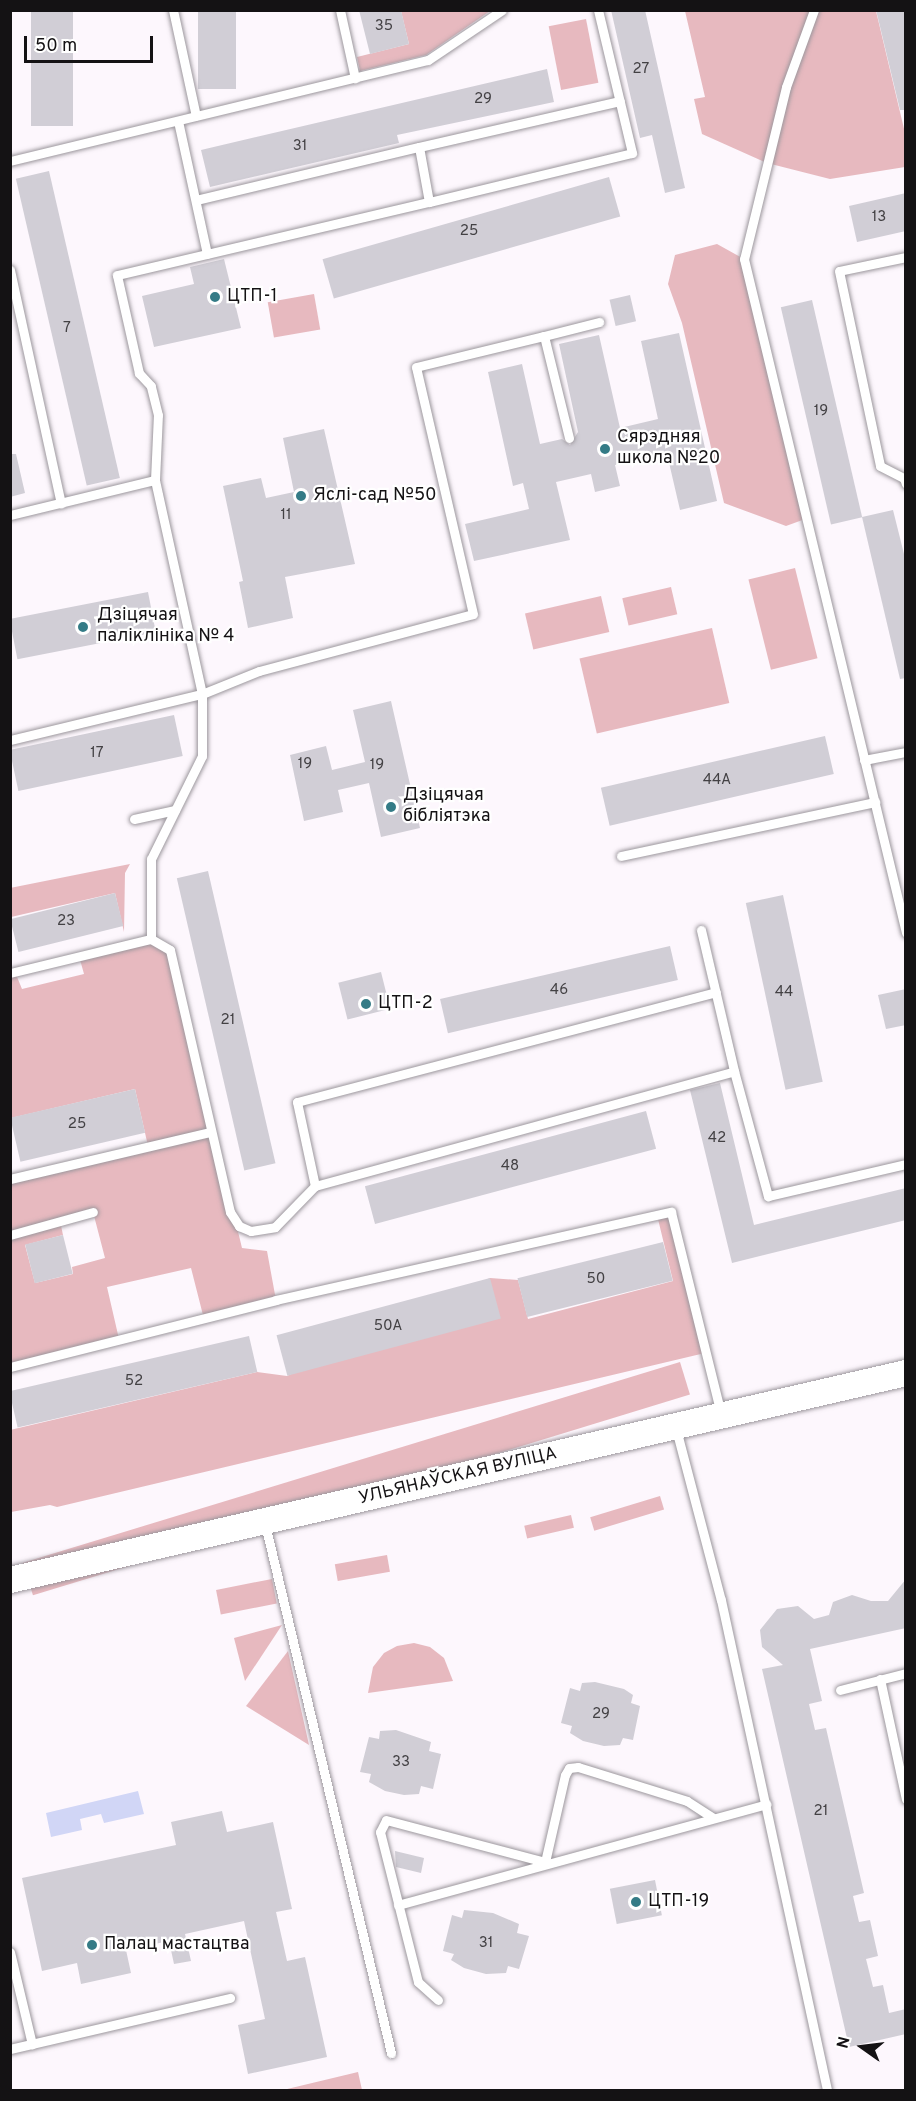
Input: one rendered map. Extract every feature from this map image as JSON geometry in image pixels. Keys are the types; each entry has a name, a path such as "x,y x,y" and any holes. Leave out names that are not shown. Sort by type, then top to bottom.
{"main road":[{"name":"УЛЬЯНАЎСКАЯ ВУЛІЦА","path":"10,1580 906,1373"}],"lane":[{"path":"173,10 196,116"},
{"path":"340,10 355,78"},
{"path":"10,160 428,60 502,10"},
{"path":"151,939 151,859 202,756 202,694 155,480 158,415 151,386 140,373 117,275 632,153 598,10"},
{"path":"814,10 786,87 744,259 906,933"},
{"path":"196,200 620,101"},
{"path":"178,121 207,254"},
{"path":"419,147 429,202"},
{"path":"906,257 839,271 880,466 904,478 906,484"},
{"path":"10,270 61,503"},
{"path":"10,740 202,694 259,671 474,615 416,368 599,322"},
{"path":"544,336 568,438"},
{"path":"10,515 155,480"},
{"path":"864,760 906,752"},
{"path":"621,855 875,802"},
{"path":"134,819 175,810"},
{"path":"701,930 734,1071 768,1196 906,1164"},
{"path":"10,973 151,939 170,950 232,1217 244,1229 275,1227 315,1186 734,1071"},
{"path":"315,1186 297,1102 716,992"},
{"path":"10,1179 211,1132"},
{"path":"10,1235 93,1212"},
{"path":"10,1366 276,1300 671,1212 721,1417"},
{"path":"675,1428 721,1600 827,2091"},
{"path":"265,1522 391,2053"},
{"path":"840,1690 906,1673"},
{"path":"880,1679 906,1799"},
{"path":"545,1862 568,1768 578,1767 687,1801 713,1818"},
{"path":"398,1905 545,1862 766,1804"},
{"path":"438,2000 418,1982 380,1832 386,1820 545,1862"},
{"path":"10,1952 32,2044"},
{"path":"10,2049 230,1998"}],"shaded area":[{"path":"401,11 490,11 426,55 360,71 357,57 409,44"},
{"path":"685,11 876,11 905,133 905,167 830,179 767,163 702,134 694,99 705,97"},
{"path":"586,19 598,83 561,90 549,26"},
{"path":"717,244 744,259 808,518 786,526 724,503 682,323 668,284 675,255"},
{"path":"314,294 320,329 274,338 268,302"},
{"path":"795,568 817,658 771,670 748,580"},
{"path":"671,587 677,614 629,626 622,598"},
{"path":"601,596 609,632 533,650 525,614"},
{"path":"712,628 729,703 597,734 579,659"},
{"path":"130,864 125,873 124,932 115,893 11,917 10,888"},
{"path":"151,939 170,950 242,1248 267,1251 276,1300 204,1319 191,1268 107,1287 119,1339 11,1367 11,1179 148,1146 135,1089 11,1118 11,973 15,972 22,989 84,974 79,956","holes":["93,1212 105,1258 72,1267 73,1274 35,1283 25,1245 63,1235 60,1221"]},
{"path":"671,1212 705,1353 57,1507 50,1505 11,1512 10,1430 257,1372 287,1376 490,1278 518,1280 528,1319 673,1281 657,1215"},
{"path":"680,1362 690,1395 33,1595 23,1563"},
{"path":"660,1496 664,1509 594,1531 590,1517"},
{"path":"571,1515 574,1528 527,1538 524,1526"},
{"path":"387,1555 390,1572 338,1581 335,1564"},
{"path":"272,1579 277,1604 221,1614 216,1590"},
{"path":"282,1625 245,1681 234,1638"},
{"path":"414,1643 430,1647 444,1658 453,1681 368,1693 373,1667 384,1653 397,1646"},
{"path":"288,1651 309,1745 246,1706"},
{"path":"358,2072 362,2090 283,2090"}],"water":[{"path":"138,1791 144,1814 104,1823 101,1814 80,1819 82,1830 51,1837 46,1813"}],"building":[{"path":"31,10 73,10 73,126 31,126"},
{"path":"198,10 236,10 236,89 198,89"},
{"path":"359,10 401,10 409,44 370,54"},
{"path":"611,10 645,10 685,188 665,193 652,135 640,138"},
{"path":"876,10 906,10 906,110 900,110"},
{"path":"547,69 554,102 397,135 399,143 210,187 201,150"},
{"path":"49,171 120,478 87,486 16,179"},
{"path":"609,177 620,216 334,299 323,259"},
{"path":"906,193 906,231 857,242 849,206"},
{"path":"224,259 241,328 154,347 142,296 194,284 190,267"},
{"path":"630,295 636,321 616,326 610,300"},
{"path":"812,300 862,517 831,524 781,307"},
{"name":"Сярэдняя школа №20","path":"679,333 717,501 680,510 667,454 615,465 620,486 595,492 591,474 556,482 570,540 474,561 465,524 529,509 523,483 513,486 488,372 522,364 540,444 562,439 570,445 578,432 559,344 599,335 620,428 658,419 641,341"},
{"path":"324,429 355,564 285,577 293,618 248,628 239,582 243,581 223,486 261,478 266,498 294,492 283,438"},
{"path":"10,454 16,454 25,493 10,497"},
{"path":"893,510 906,562 906,678 900,679 862,517"},
{"name":"Дзіцячая паліклініка № 4","path":"148,592 156,632 17,659 10,619"},
{"path":"391,701 420,828 381,837 369,783 338,790 343,812 304,821 290,755 326,746 332,770 365,762 353,710"},
{"path":"174,715 183,756 18,791 10,750"},
{"path":"825,736 834,774 610,826 601,788"},
{"path":"208,871 275,1163 244,1171 177,878"},
{"path":"115,893 123,926 18,952 10,919"},
{"path":"783,895 823,1082 786,1090 746,903"},
{"path":"670,946 678,980 448,1033 440,999"},
{"path":"381,972 390,1009 348,1020 338,983"},
{"path":"906,989 906,1025 886,1029 878,995"},
{"path":"720,1083 754,1225 906,1188 906,1220 732,1263 690,1090"},
{"path":"135,1089 145,1133 20,1162 10,1118"},
{"path":"646,1111 656,1149 375,1224 365,1186"},
{"path":"63,1235 73,1274 35,1283 25,1244"},
{"path":"663,1242 673,1281 527,1317 517,1278"},
{"path":"490,1278 501,1319 287,1376 277,1335"},
{"path":"249,1336 257,1372 18,1427 10,1391"},
{"path":"906,1579 906,1628 810,1649 822,1701 809,1704 815,1730 826,1728 864,1893 853,1896 859,1922 870,1920 878,1956 866,1959 873,1987 883,1985 889,2013 906,2009 906,2034 849,2047 762,1669 783,1665 762,1647 760,1630 777,1609 798,1606 814,1619 829,1615 833,1602 852,1595 871,1601 888,1601"},
{"path":"595,1682 624,1689 633,1695 631,1703 640,1706 633,1740 623,1738 620,1745 604,1746 583,1741 570,1733 572,1726 561,1723 570,1688 580,1691 582,1683"},
{"path":"396,1730 431,1742 429,1751 441,1754 433,1789 421,1786 419,1794 404,1795 385,1791 369,1782 371,1774 360,1772 369,1737 379,1739 380,1731"},
{"name":"Палац мастацтва","path":"222,1811 227,1832 273,1822 292,1909 276,1912 287,1961 305,1957 327,2057 248,2074 238,2025 265,2019 244,1921 185,1934 191,1961 174,1964 169,1941 126,1950 131,1973 81,1984 77,1963 42,1971 22,1878 176,1845 171,1822"},
{"path":"395,1851 424,1858 421,1873 396,1867"},
{"name":"ЦТП-19","path":"655,1880 662,1915 617,1924 610,1889"},
{"path":"464,1910 493,1913 519,1924 517,1933 529,1936 519,1969 508,1966 506,1973 486,1974 464,1968 451,1960 454,1954 443,1951 452,1915 462,1918"}],"place":[{"name":"ЦТП-1","path":"215,297"},
{"name":"Сярэдняя школа №20","path":"605,449"},
{"name":"Яслі-сад №50","path":"301,496"},
{"name":"Дзіцячая паліклініка № 4","path":"83,627"},
{"name":"Дзіцячая бібліятэка","path":"391,807"},
{"name":"ЦТП-2","path":"366,1004"},
{"name":"ЦТП-19","path":"636,1902"},
{"name":"Палац мастацтва","path":"92,1945"}]}
